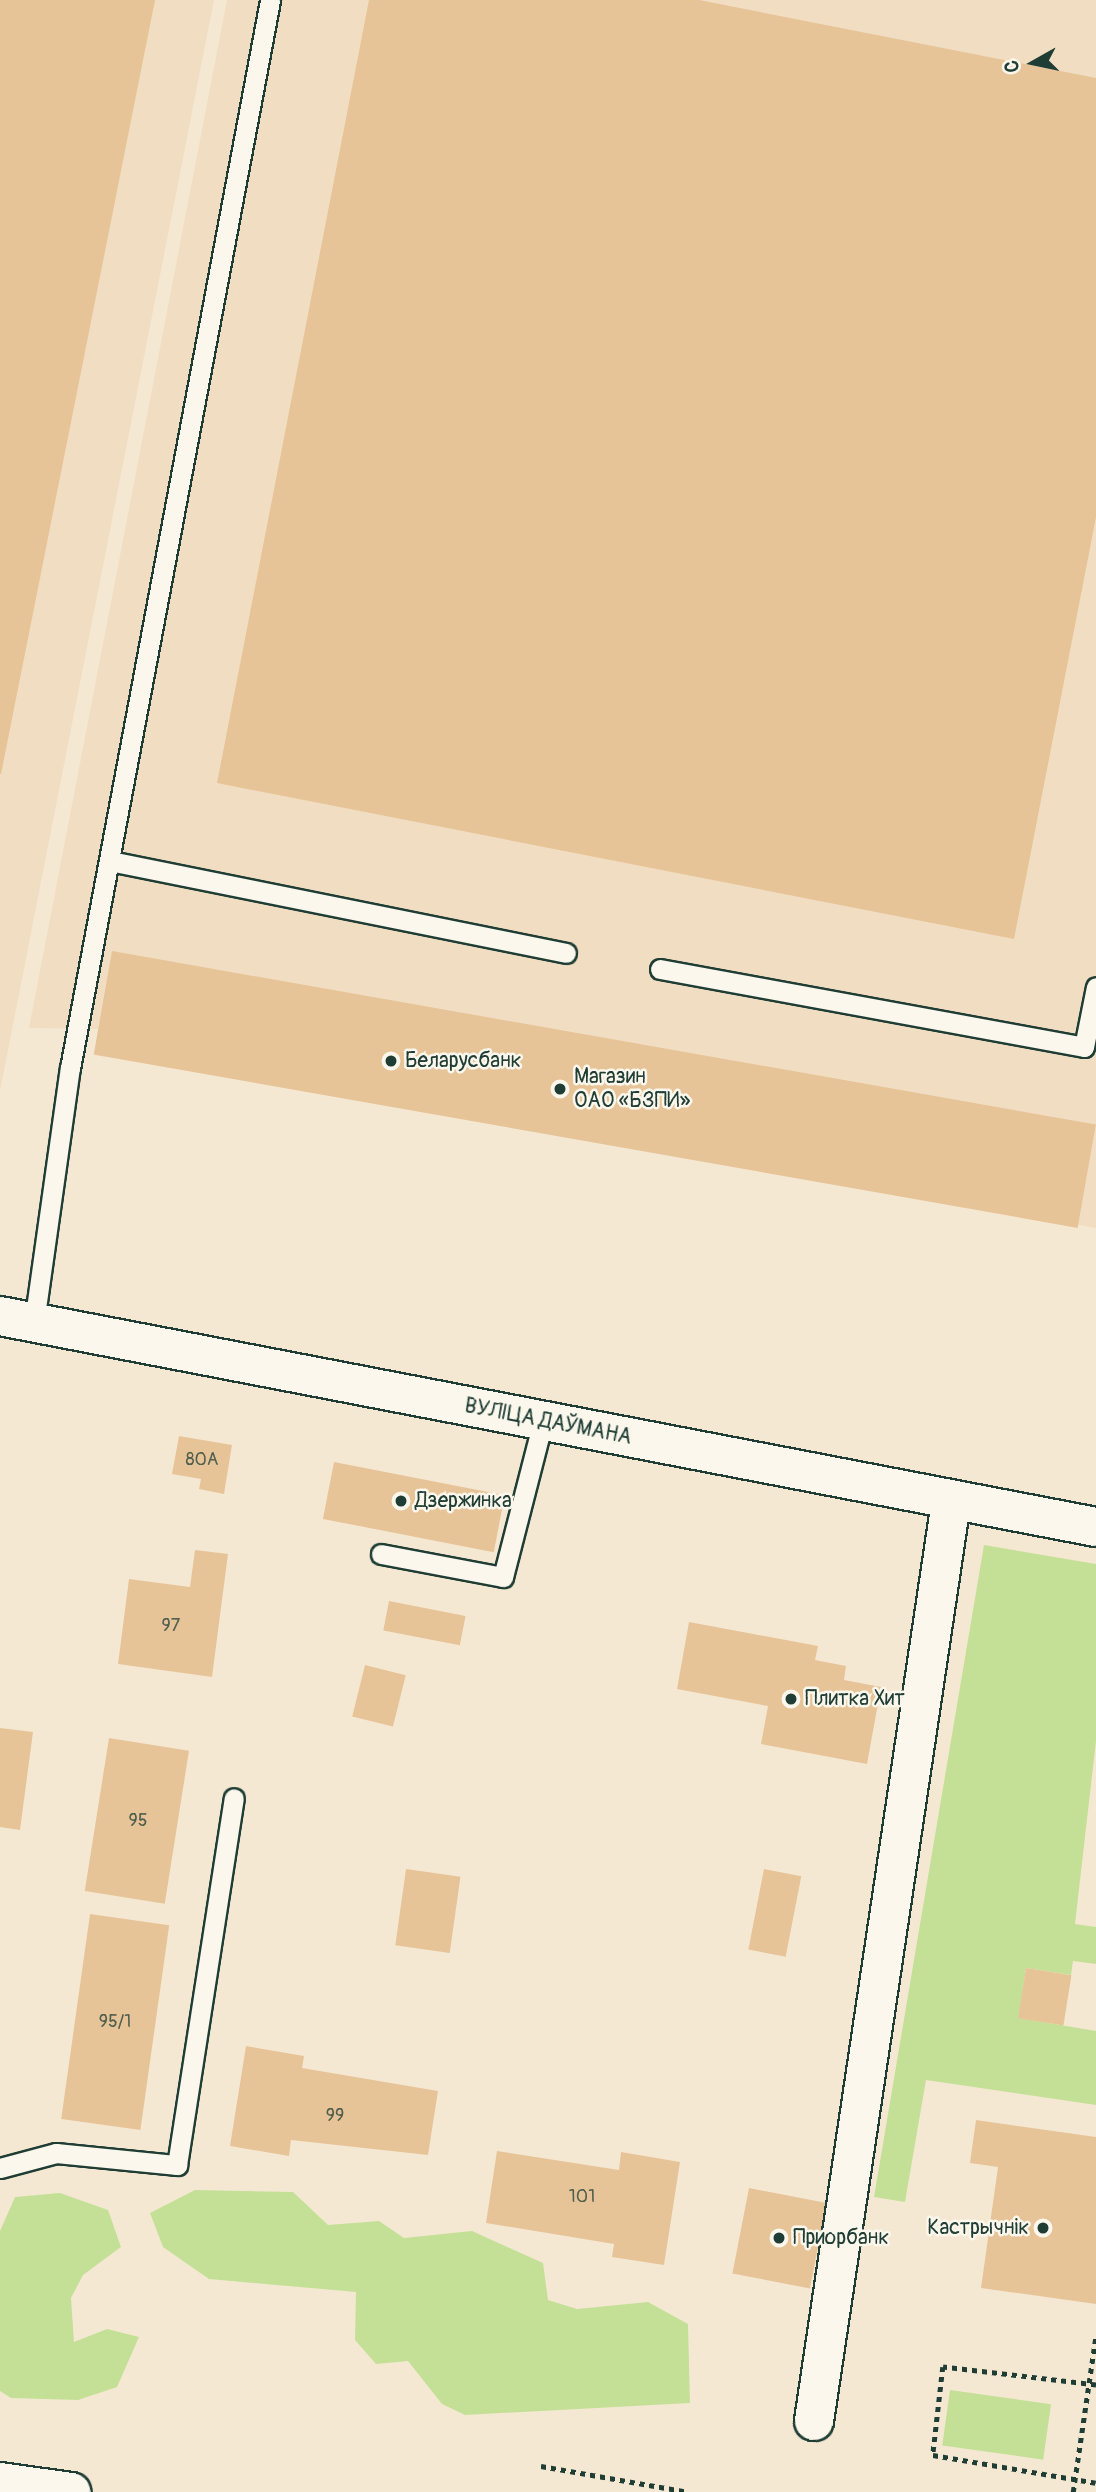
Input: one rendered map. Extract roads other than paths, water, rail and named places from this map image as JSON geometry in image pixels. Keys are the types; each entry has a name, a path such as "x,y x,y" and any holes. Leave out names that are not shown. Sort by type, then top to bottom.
{"street":[{"name":"ВУЛІЦА ДАЎМАНА","path":"17,1320 951,1502 1096,1527"},
{"path":"814,2421 951,1502"},
{"path":"0,2482 71,2492"}],"lane":[{"path":"17,1320 110,861 270,0"},
{"path":"110,861 566,953"},
{"path":"660,969 1084,1047 1092,1026 1096,987"},
{"path":"380,1554 503,1577 543,1421"},
{"path":"0,2168 56,2153 177,2165 234,1798"}],"place":[{"name":"Беларусбанк","path":"391,1061"},
{"name":"Магазин ОАО «БЗПИ»","path":"560,1089"},
{"name":"Дзержинка","path":"401,1501"},
{"name":"Плитка Хит","path":"791,1699"},
{"name":"Кастрычнік","path":"1043,2228"},
{"name":"Приорбанк","path":"779,2238"}]}
